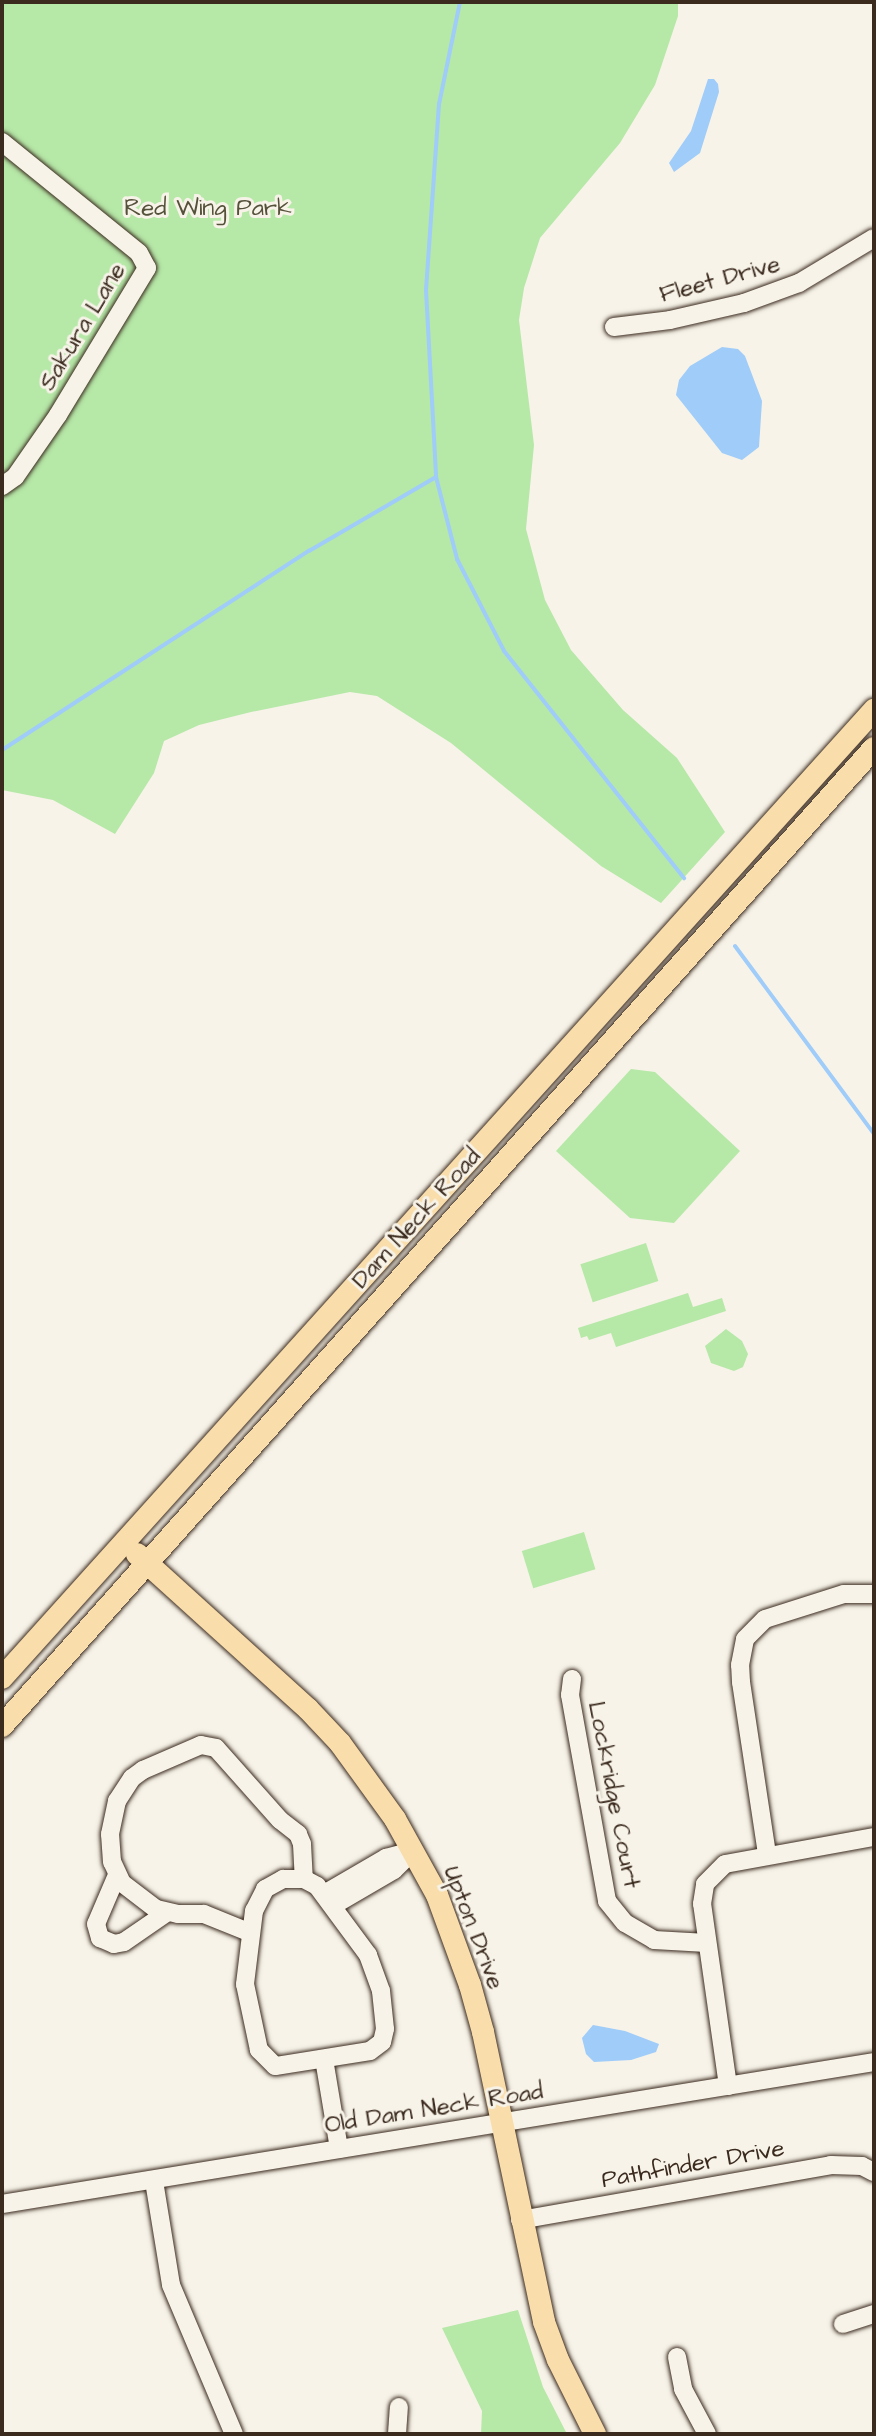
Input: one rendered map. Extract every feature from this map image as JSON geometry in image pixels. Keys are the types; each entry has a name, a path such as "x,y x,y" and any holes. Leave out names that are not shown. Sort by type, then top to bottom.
{"main road":[{"name":"Dam Neck Road","path":"2,1678 874,710"},
{"name":"Dam Neck Road","path":"2,1726 145,1561 874,748"},
{"path":"448,1181 468,1201"},
{"name":"Upton Drive","path":"124,1541 319,1720 368,1779 437,1895 470,1985 544,2322 564,2372 595,2434"}],"street":[{"name":"Sakura Lane","path":"2,142 139,253 147,268 58,415 15,477 2,486"},
{"name":"Fleet Drive","path":"614,327 670,320 744,303 799,283 874,238"},
{"path":"767,1854 741,1682 740,1665 745,1639 765,1619 844,1594 874,1594"},
{"name":"Lockridge Court","path":"572,1679 570,1695 607,1901 625,1923 654,1940 707,1943"},
{"path":"251,1933 204,1914 166,1913 132,1894 117,1875 109,1848 123,1789 143,1770 207,1745 223,1753 280,1820 298,1834 302,1844 304,1879"},
{"path":"728,2086 702,1904 712,1875 725,1864 767,1854 874,1837"},
{"path":"329,1900 394,1870 413,1851"},
{"path":"117,1875 96,1924 100,1938 114,1944 124,1942 166,1913"},
{"path":"283,1879 304,1879 329,1900 354,1932 376,1974 385,2029 382,2042 370,2051 275,2066 263,2058 245,1984 256,1903 265,1889 283,1879"},
{"path":"324,2059 339,2149"},
{"name":"Old Dam Neck Road","path":"2,2205 874,2062"},
{"name":"Pathfinder Drive","path":"520,2220 831,2165 862,2166 874,2172"},
{"path":"154,2181 174,2295 234,2434"},
{"path":"843,2324 874,2314"},
{"path":"677,2357 683,2389 707,2434"},
{"path":"397,2434 399,2407"}],"green space":[{"name":"Red Wing Park","path":"2,2 678,2 678,16 655,85 620,143 540,238 524,288 519,320 534,445 526,529 545,600 571,650 623,710 677,758 725,832 661,903 601,866 451,743 377,696 350,692 251,712 199,725 164,741 154,773 115,834 53,800 2,790"},
{"path":"631,1069 655,1072 740,1151 674,1223 630,1218 556,1151"},
{"path":"646,1243 658,1281 593,1302 580,1264"},
{"path":"688,1293 693,1307 722,1298 726,1311 616,1347 611,1333 589,1340 587,1336 581,1338 578,1328"},
{"path":"726,1329 742,1341 748,1354 743,1367 734,1371 711,1363 705,1346"},
{"path":"584,1532 595,1569 533,1588 522,1551"},
{"path":"518,2310 543,2387 567,2434 481,2434 482,2411 442,2328"}],"water":[{"path":"708,79 714,79 719,92 700,153 674,172 669,163 691,131"},
{"path":"722,347 738,349 745,356 762,401 759,447 742,460 722,453 676,395 679,380 690,366"},
{"path":"593,2025 625,2031 659,2044 656,2052 631,2060 594,2062 586,2054 582,2038"}],"waterway":[{"path":"460,2 439,104 426,290 436,477 457,559 504,651 684,878"},
{"path":"2,750 309,551 436,477"},
{"path":"735,946 874,1134"}]}
